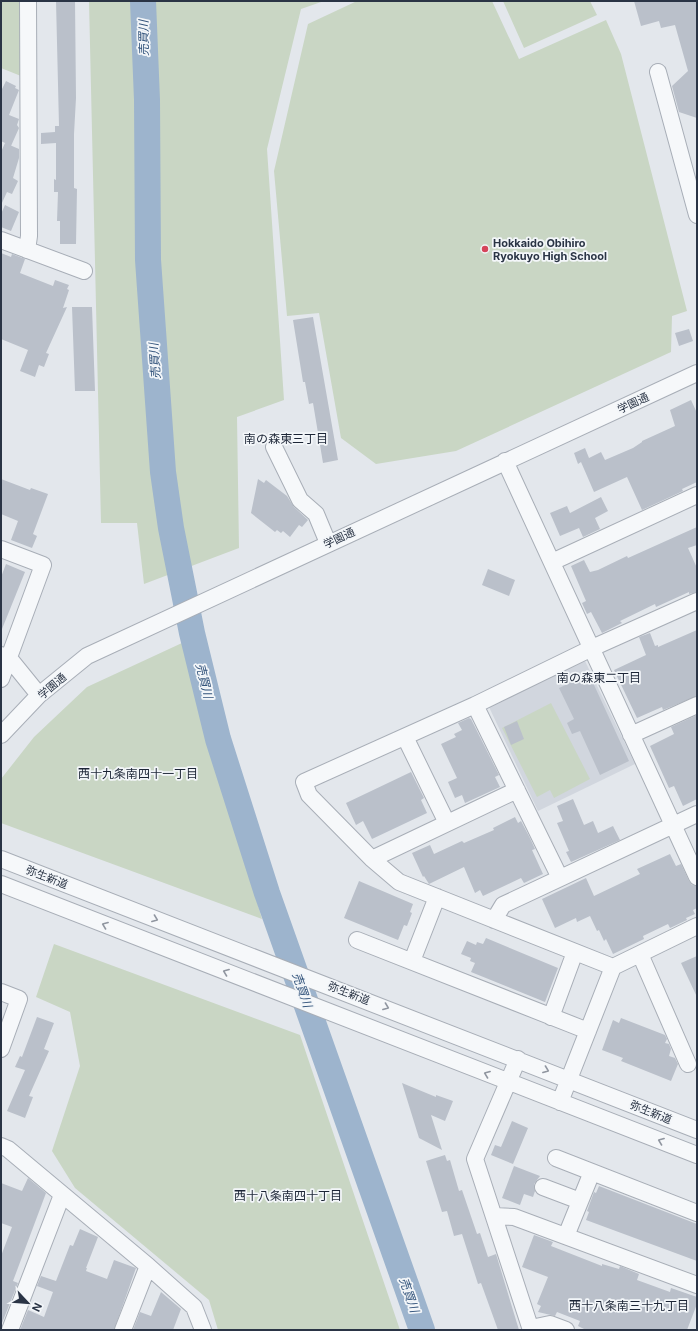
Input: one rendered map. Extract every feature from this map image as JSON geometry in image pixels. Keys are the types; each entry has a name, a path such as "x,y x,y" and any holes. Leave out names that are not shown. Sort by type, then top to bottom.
{"street":[{"path":"27,250 29,236 28,1"},
{"path":"658,72 697,215"},
{"path":"1,240 84,271"},
{"name":"学園通","path":"1,735 39,695 87,656 697,373"},
{"path":"274,447 300,500 316,514 328,543"},
{"path":"505,461 697,877"},
{"path":"552,562 697,495"},
{"path":"1,549 43,565 5,657 1,679"},
{"path":"613,967 399,882 372,859 309,795 304,782 475,705 592,648 697,601"},
{"path":"5,657 39,695"},
{"path":"475,705 560,878"},
{"path":"631,735 697,705"},
{"path":"405,737 447,823"},
{"path":"372,859 517,790"},
{"path":"494,920 503,905 697,814"},
{"name":"弥生新道","path":"1,859 349,993 697,1130"},
{"path":"1,884 697,1155"},
{"path":"412,961 437,897"},
{"path":"560,1102 613,967 697,926"},
{"path":"356,940 588,1031"},
{"path":"551,1016 575,952"},
{"path":"640,954 688,1064"},
{"path":"1,992 19,999 1,1049"},
{"path":"518,1059 475,1159 531,1329 550,1324 566,1330"},
{"path":"1,1146 8,1149 148,1266 194,1307 203,1330"},
{"path":"556,1158 697,1213"},
{"path":"566,1236 592,1172"},
{"path":"543,1187 580,1201"},
{"path":"10,1330 62,1195"},
{"path":"494,1216 514,1217 697,1285"},
{"path":"123,1330 148,1266"}],"shaded area":[{"path":"585,661 635,764 538,811 489,707"}],"green space":[{"path":"1,1 22,1 21,76 1,68"},
{"path":"89,1 324,1 301,9 267,149 284,400 237,417 239,548 144,584 137,523 101,523"},
{"name":"Hokkaido Obihiro Ryokuyo High School","path":"357,1 492,1 519,59 606,20 621,54 687,311 672,316 671,352 456,451 376,464 341,438 319,313 287,316 274,171 308,24"},
{"path":"503,1 590,1 597,15 524,48"},
{"path":"182,643 262,919 1,823 1,779 34,737 87,687"},
{"path":"551,703 590,779 554,798 550,790 537,797 502,728"},
{"path":"54,944 300,1035 400,1330 218,1330 209,1300 75,1188 52,1151 80,1066 70,1012 36,997"}],"building":[{"path":"56,1 75,1 76,98 74,188 77,189 76,244 60,244 60,221 57,221 58,192 54,192 54,179 56,180 56,143 41,144 41,133 55,132 55,126 59,126"},
{"path":"634,1 697,1 697,118 679,112 672,86 688,71 675,25 661,28 659,21 641,26"},
{"path":"6,81 16,86 15,88 19,90 9,115 19,119 17,125 19,128 11,146 1,141 1,91"},
{"path":"5,143 19,149 19,158 13,178 18,181 12,194 7,192 1,205 1,152"},
{"path":"5,205 19,212 11,231 1,227 1,214"},
{"path":"1,253 11,257 12,254 25,259 20,273 53,286 55,280 69,285 67,289 69,290 63,308 67,307 46,353 49,354 44,367 39,365 35,377 20,371 28,350 1,339"},
{"path":"72,307 92,307 95,391 75,391"},
{"path":"313,317 338,460 323,463 313,403 309,404 305,382 303,382 293,320"},
{"path":"689,329 693,341 679,346 675,333"},
{"path":"691,400 697,413 697,482 682,489 683,491 642,510 627,477 594,492 581,462 578,464 574,453 585,448 589,458 601,452 605,460 633,448 642,441 675,426 670,410"},
{"path":"1,479 30,490 31,488 48,494 33,534 37,536 32,548 11,540 18,521 1,514"},
{"path":"258,479 264,483 266,480 287,496 294,507 308,520 302,527 299,525 290,537 283,531 281,533 277,530 275,532 251,513"},
{"path":"601,497 608,511 595,518 600,529 583,537 579,528 560,536 550,513 567,506 570,513"},
{"path":"697,527 697,545 688,548 697,568 697,592 689,594 689,592 656,607 655,604 620,621 622,623 602,633 591,612 587,614 582,603 586,601 571,566 584,560 590,572 598,570 627,556 628,558"},
{"path":"6,564 25,572 2,629 1,577"},
{"path":"488,569 515,580 509,596 482,585"},
{"path":"697,630 697,696 663,710 662,707 637,718 614,670 646,655 639,637 650,633 655,646 658,645 658,647"},
{"path":"589,674 629,761 600,775 580,731 572,734 567,723 574,719 559,688"},
{"path":"697,715 697,799 683,806 674,786 669,788 650,746 674,734 671,727"},
{"path":"469,718 471,719 499,775 495,777 500,787 465,803 462,795 455,798 448,782 457,778 441,744 456,737 454,734 462,730 458,723"},
{"path":"517,721 524,739 511,745 504,727"},
{"path":"411,772 424,798 421,800 427,813 372,839 363,821 356,825 346,803"},
{"path":"573,799 584,825 593,821 598,833 613,826 620,840 571,862 566,852 569,851 557,823 563,821 557,806"},
{"path":"515,817 518,823 521,821 530,838 535,849 532,850 543,874 524,883 521,878 483,896 480,890 475,893 464,867 429,884 424,876 423,877 412,853 430,845 434,854 462,841 464,843 494,830 493,828"},
{"path":"670,854 676,866 681,864 692,885 697,886 697,908 693,910 695,914 686,918 687,920 670,928 668,924 643,936 644,939 613,954 606,939 604,941 599,930 597,931 590,916 577,922 576,918 555,928 542,899 586,878 594,896 640,874 637,869"},
{"path":"359,881 413,904 410,912 412,913 407,926 404,925 398,940 344,918"},
{"path":"486,938 558,968 545,1002 471,972 475,963 470,961 471,958 461,954 467,941 476,945 477,942 483,944"},
{"path":"697,956 697,997 681,963"},
{"path":"37,1017 54,1023 44,1049 49,1051 29,1096 33,1097 25,1118 7,1111 25,1070 15,1067 20,1056 22,1057"},
{"path":"621,1018 665,1035 667,1039 665,1043 669,1044 671,1049 669,1056 675,1058 678,1064 671,1081 621,1061 623,1058 602,1050 613,1020 619,1023"},
{"path":"402,1083 436,1097 436,1095 453,1101 445,1121 431,1115 442,1150 419,1138"},
{"path":"512,1121 528,1128 513,1164 491,1155 495,1145 501,1147"},
{"path":"445,1155 447,1161 450,1160 459,1191 462,1190 477,1234 480,1233 488,1257 496,1254 519,1330 498,1330 481,1283 478,1284 462,1234 454,1236 447,1211 442,1212 426,1161"},
{"path":"514,1166 540,1176 534,1184 535,1191 533,1197 524,1194 520,1205 502,1198"},
{"path":"28,1178 46,1193 13,1281 18,1283 2,1323 1,1256 12,1227 1,1223 1,1183 22,1191"},
{"path":"599,1186 697,1224 697,1261 586,1220 589,1212 587,1211 594,1192 596,1193"},
{"path":"80,1229 98,1237 86,1271 107,1279 114,1260 136,1268 114,1330 20,1330 28,1310 44,1317 53,1292 37,1286 41,1276 56,1281 70,1245 73,1246"},
{"path":"534,1235 553,1242 551,1246 602,1266 602,1264 619,1269 620,1266 639,1274 637,1280 670,1292 671,1288 697,1297 697,1304 687,1330 586,1330 578,1326 580,1321 557,1312 555,1316 538,1312 541,1306 537,1304 548,1277 522,1267"},
{"path":"161,1292 181,1309 173,1330 133,1330 140,1312 151,1316"}],"waterway":[{"name":"売買川","path":"143,1 147,100 148,260 163,472 171,528 192,633 218,739 267,893 422,1330"}],"place":[{"name":"Hokkaido Obihiro Ryokuyo High School","path":"485,249"}],"district":[{"name":"南の森東三丁目","path":"286,439"},
{"name":"南の森東二丁目","path":"599,678"},
{"name":"西十九条南四十一丁目","path":"138,774"},
{"name":"西十八条南四十丁目","path":"288,1196"},
{"name":"西十八条南三十九丁目","path":"629,1306"}]}
